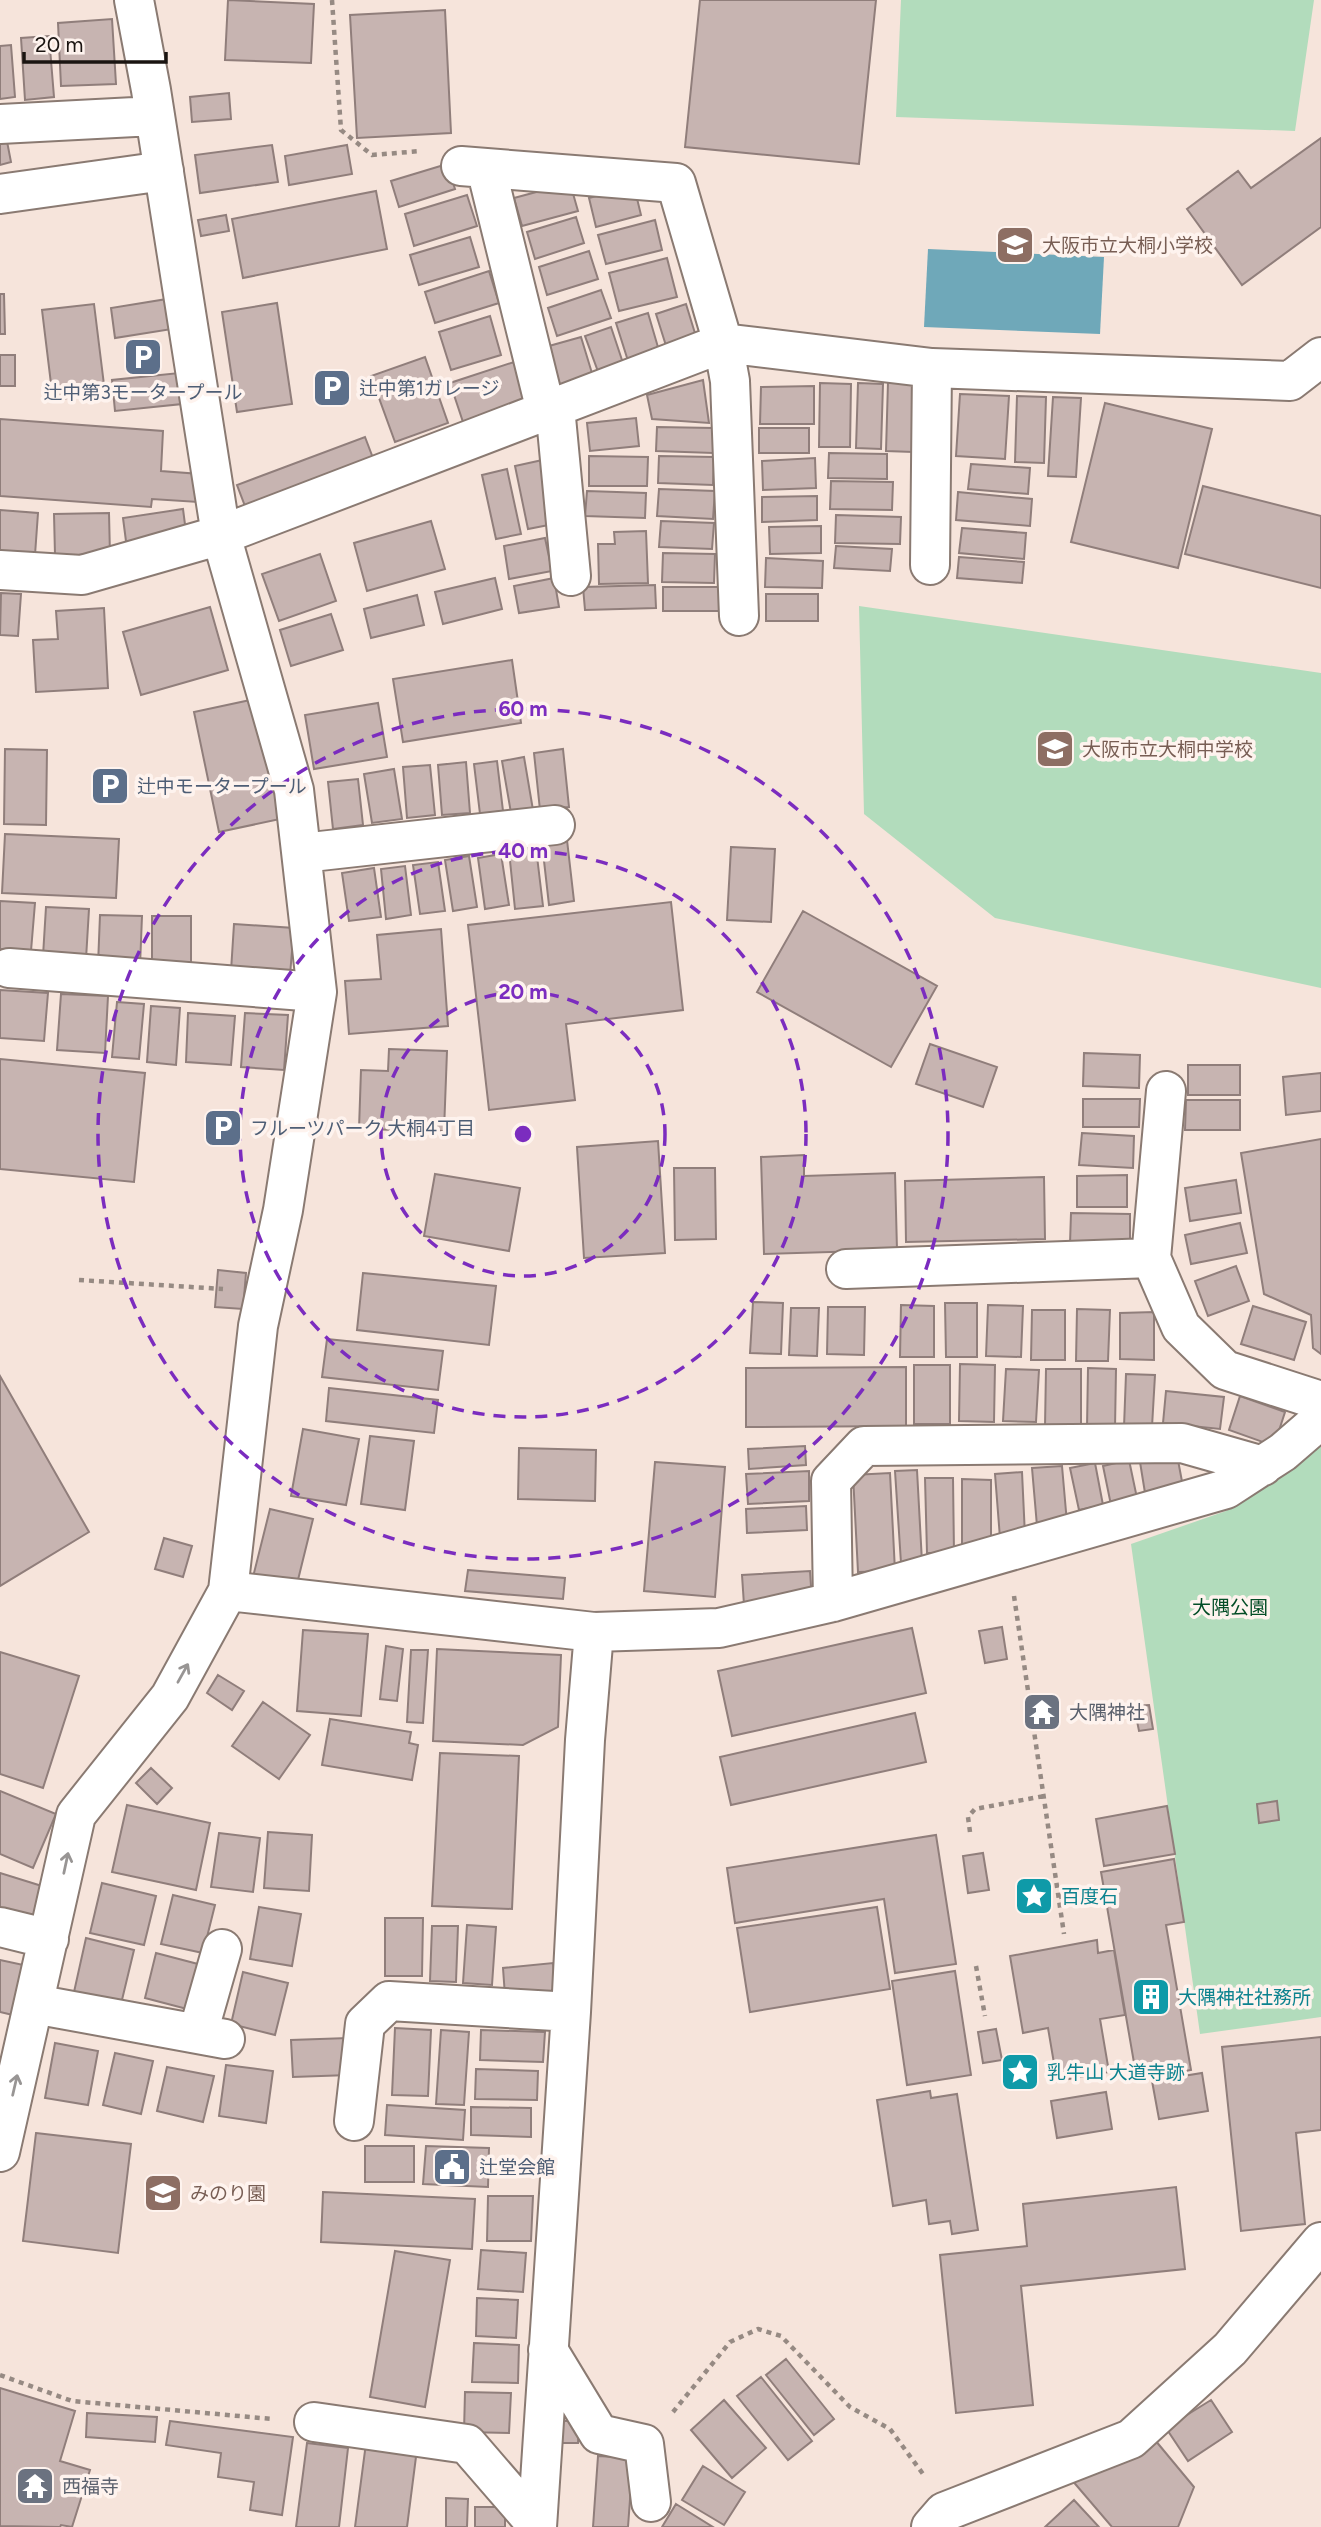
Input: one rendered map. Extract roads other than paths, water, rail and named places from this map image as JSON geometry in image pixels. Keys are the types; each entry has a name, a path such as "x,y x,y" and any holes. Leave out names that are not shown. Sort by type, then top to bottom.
{"street":[{"path":"0,2152 76,1815 170,1697 228,1591 258,1326 283,1210 317,992 294,790 221,535 164,171 134,0"},
{"path":"0,124 155,116"},
{"path":"571,576 550,409 473,167 677,183 723,343 730,381 739,616"},
{"path":"0,194 164,171"},
{"path":"0,570 82,575 221,535 723,343 932,368 1290,381 1321,357"},
{"path":"930,565 932,368"},
{"path":"302,853 555,825"},
{"path":"9,968 317,992"},
{"path":"1166,1091 1151,1258 1181,1327 1225,1370 1321,1401"},
{"path":"846,1269 1151,1258"},
{"path":"228,1591 594,1632 719,1628 833,1602 1226,1489 1283,1452 1321,1419"},
{"path":"833,1602 831,1481 864,1446 1182,1443 1263,1466"},
{"path":"537,2526 571,2012 585,1740 594,1632"},
{"path":"0,1927 49,1939"},
{"path":"34,2004 212,2036 222,1949"},
{"path":"354,2121 365,2024 389,2001 571,2012"},
{"path":"937,2520 1131,2439 1230,2349 1321,2242"},
{"path":"548,2350 599,2434 644,2444 651,2502"},
{"path":"314,2422 467,2444 537,2526"}],"water":[{"path":"928,249 1104,257 1100,334 924,327"}],"place":[{"name":"大阪市立大桐小学校","path":"1015,245"},
{"name":"辻中第3モータープール","path":"143,357"},
{"name":"辻中第1ガレージ","path":"332,388"},
{"name":"大阪市立大桐中学校","path":"1055,749"},
{"name":"辻中モータープール","path":"110,786"},
{"name":"フルーツパーク 大桐4丁目","path":"223,1128"},
{"name":"大隅神社","path":"1042,1712"},
{"name":"百度石","path":"1034,1896"},
{"name":"大隅神社社務所","path":"1151,1997"},
{"name":"乳牛山 大道寺跡","path":"1020,2072"},
{"name":"辻堂会館","path":"452,2167"},
{"name":"みのり園","path":"163,2193"},
{"name":"西福寺","path":"35,2486"}],"park label":[{"name":"大隅公園","path":"1230,1607"}]}
